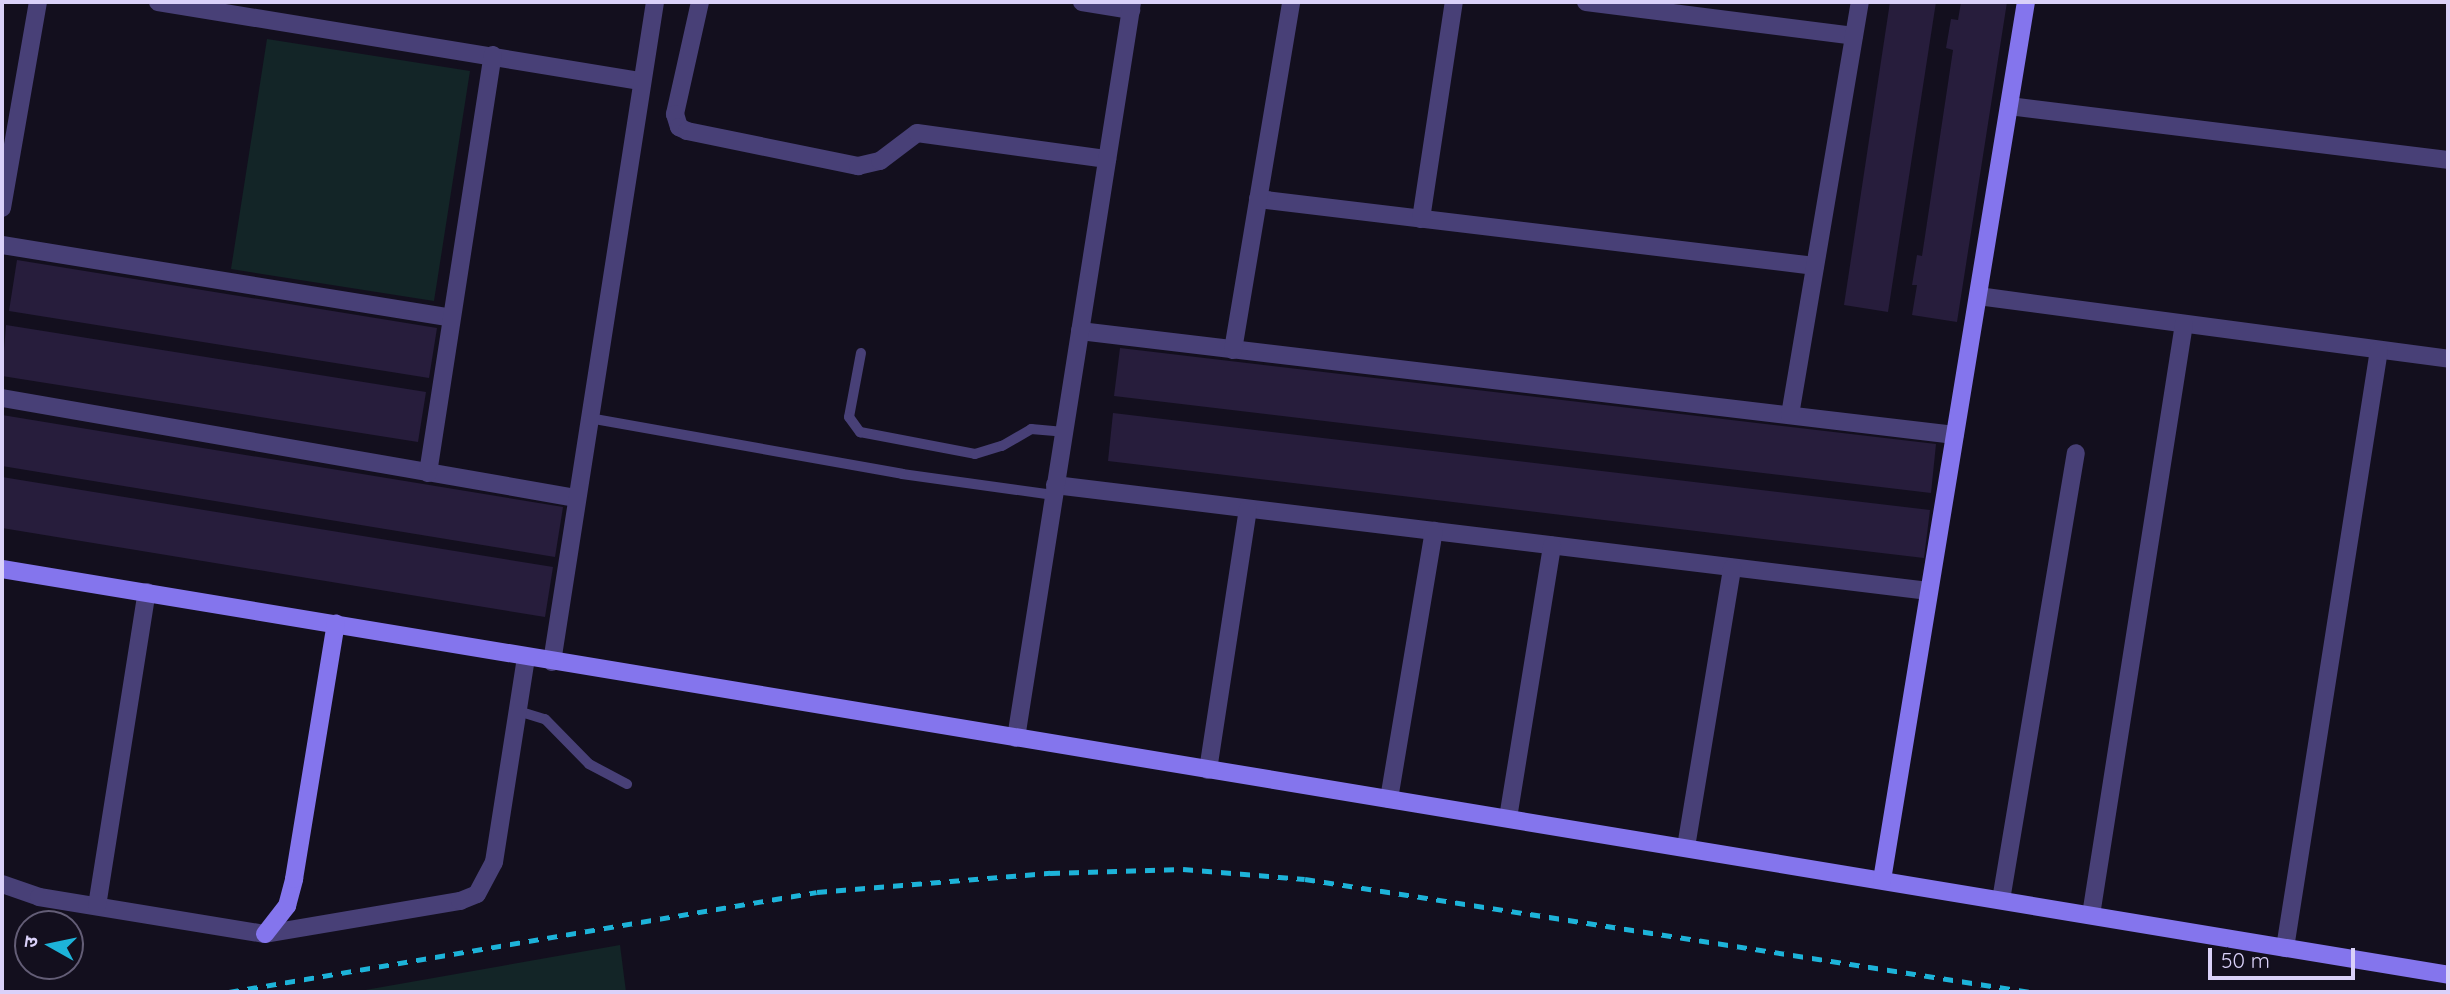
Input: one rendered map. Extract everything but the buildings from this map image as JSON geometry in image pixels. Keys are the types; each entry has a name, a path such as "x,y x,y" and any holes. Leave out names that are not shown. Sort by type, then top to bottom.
{"street":[{"path":"2,208 38,2"},
{"path":"158,2 641,81"},
{"path":"552,662 655,2"},
{"path":"700,2 675,114 679,127 687,131 845,165 880,161 917,133 1107,159"},
{"path":"1016,738 1132,6 1083,2"},
{"path":"1233,349 1291,2"},
{"path":"1421,219 1454,2"},
{"path":"1586,2 1854,36"},
{"path":"1790,415 1860,2"},
{"path":"1882,880 2026,2"},
{"path":"428,473 449,317 493,55"},
{"path":"2009,106 2448,160"},
{"path":"1258,199 1815,266"},
{"path":"2,245 449,317"},
{"path":"1978,296 2448,359"},
{"path":"2091,915 2184,324"},
{"path":"1080,331 1955,435"},
{"path":"2285,948 2379,350"},
{"path":"2,398 576,498"},
{"path":"2001,900 2076,453"},
{"path":"1055,490 1248,509 1929,592"},
{"path":"1208,769 1248,509"},
{"path":"1389,799 1434,531"},
{"path":"1508,818 1552,546"},
{"path":"1686,848 1732,568"},
{"path":"2,569 2448,975"},
{"path":"97,906 147,592"},
{"path":"265,934 287,906 294,879 336,624"},
{"path":"2,884 38,897 265,934 460,901 477,894 494,862 526,657"}],"lane":[{"path":"862,353 849,417 860,432 975,454 1002,446 1031,429 1064,432"},
{"path":"588,418 902,474 1055,490"},
{"path":"518,710 545,719 589,764 627,785"}],"shaded area":[{"path":"267,39 470,71 434,301 231,269"},
{"path":"620,945 626,992 354,992"}],"railway":[{"path":"229,992 817,892 1050,873 1183,869 1305,879 2030,992"}]}
